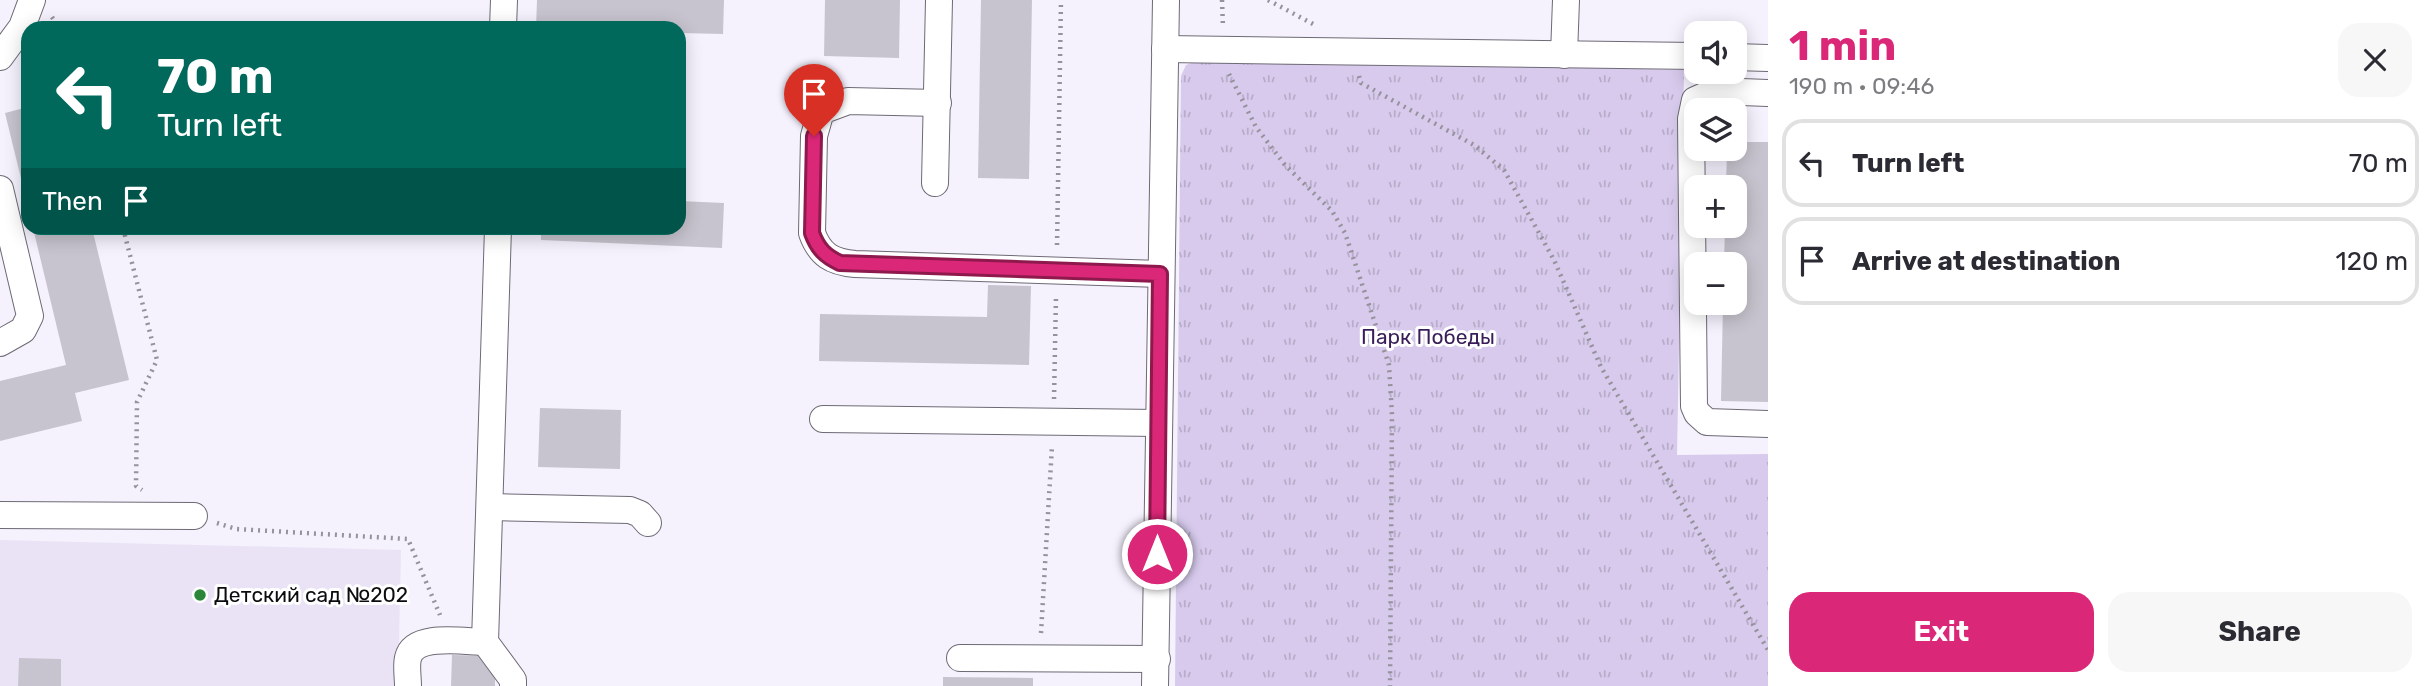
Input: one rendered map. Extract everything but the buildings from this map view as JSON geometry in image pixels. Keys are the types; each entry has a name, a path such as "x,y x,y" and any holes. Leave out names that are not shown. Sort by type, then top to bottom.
{"street":[{"path":"24,21 32,0"},
{"path":"503,21 504,0"},
{"path":"935,183 939,0"},
{"path":"1155,686 1166,0"},
{"path":"1564,55 1566,0"},
{"path":"0,57 21,28"},
{"path":"1165,49 1684,56"},
{"path":"1747,57 1768,58"},
{"path":"1768,93 1715,91 1695,100 1691,119 1694,406 1696,413 1707,422 1768,424"},
{"path":"938,103 848,101 821,111 814,136 812,233 817,246 827,257 855,264 1160,274"},
{"path":"0,189 30,316 23,330 0,343"},
{"path":"498,235 485,642 513,680 513,686"},
{"path":"823,419 1158,423"},
{"path":"490,507 630,510 640,514 648,523"},
{"path":"0,515 194,516"},
{"path":"408,686 408,657 414,647 423,641 485,642"},
{"path":"960,658 1157,659"}],"path":[{"path":"1041,658 1041,599 1054,422 1061,0"},
{"path":"1222,0 1223,51 1235,91 1256,127 1285,165 1332,211 1345,233 1389,365 1392,415 1390,686"},
{"path":"1268,0 1317,25"},
{"path":"1350,52 1361,83 1475,145 1504,170 1555,260 1601,367 1768,650"},
{"path":"125,235 157,360 137,402 136,486 146,492"},
{"path":"194,516 236,529 408,539 451,641"}],"shaded area":[{"name":"Детский сад №202","path":"0,540 401,550 398,686 0,686"}],"green space":[{"name":"Парк Победы","path":"1202,59 1684,70 1677,455 1768,454 1768,686 1175,686 1181,76 1186,65"}],"place":[{"name":"Детский сад №202","path":"200,595"}],"route":[{"path":"814,136 812,233 817,246 827,257 840,263 1160,274 1157,554"}]}
